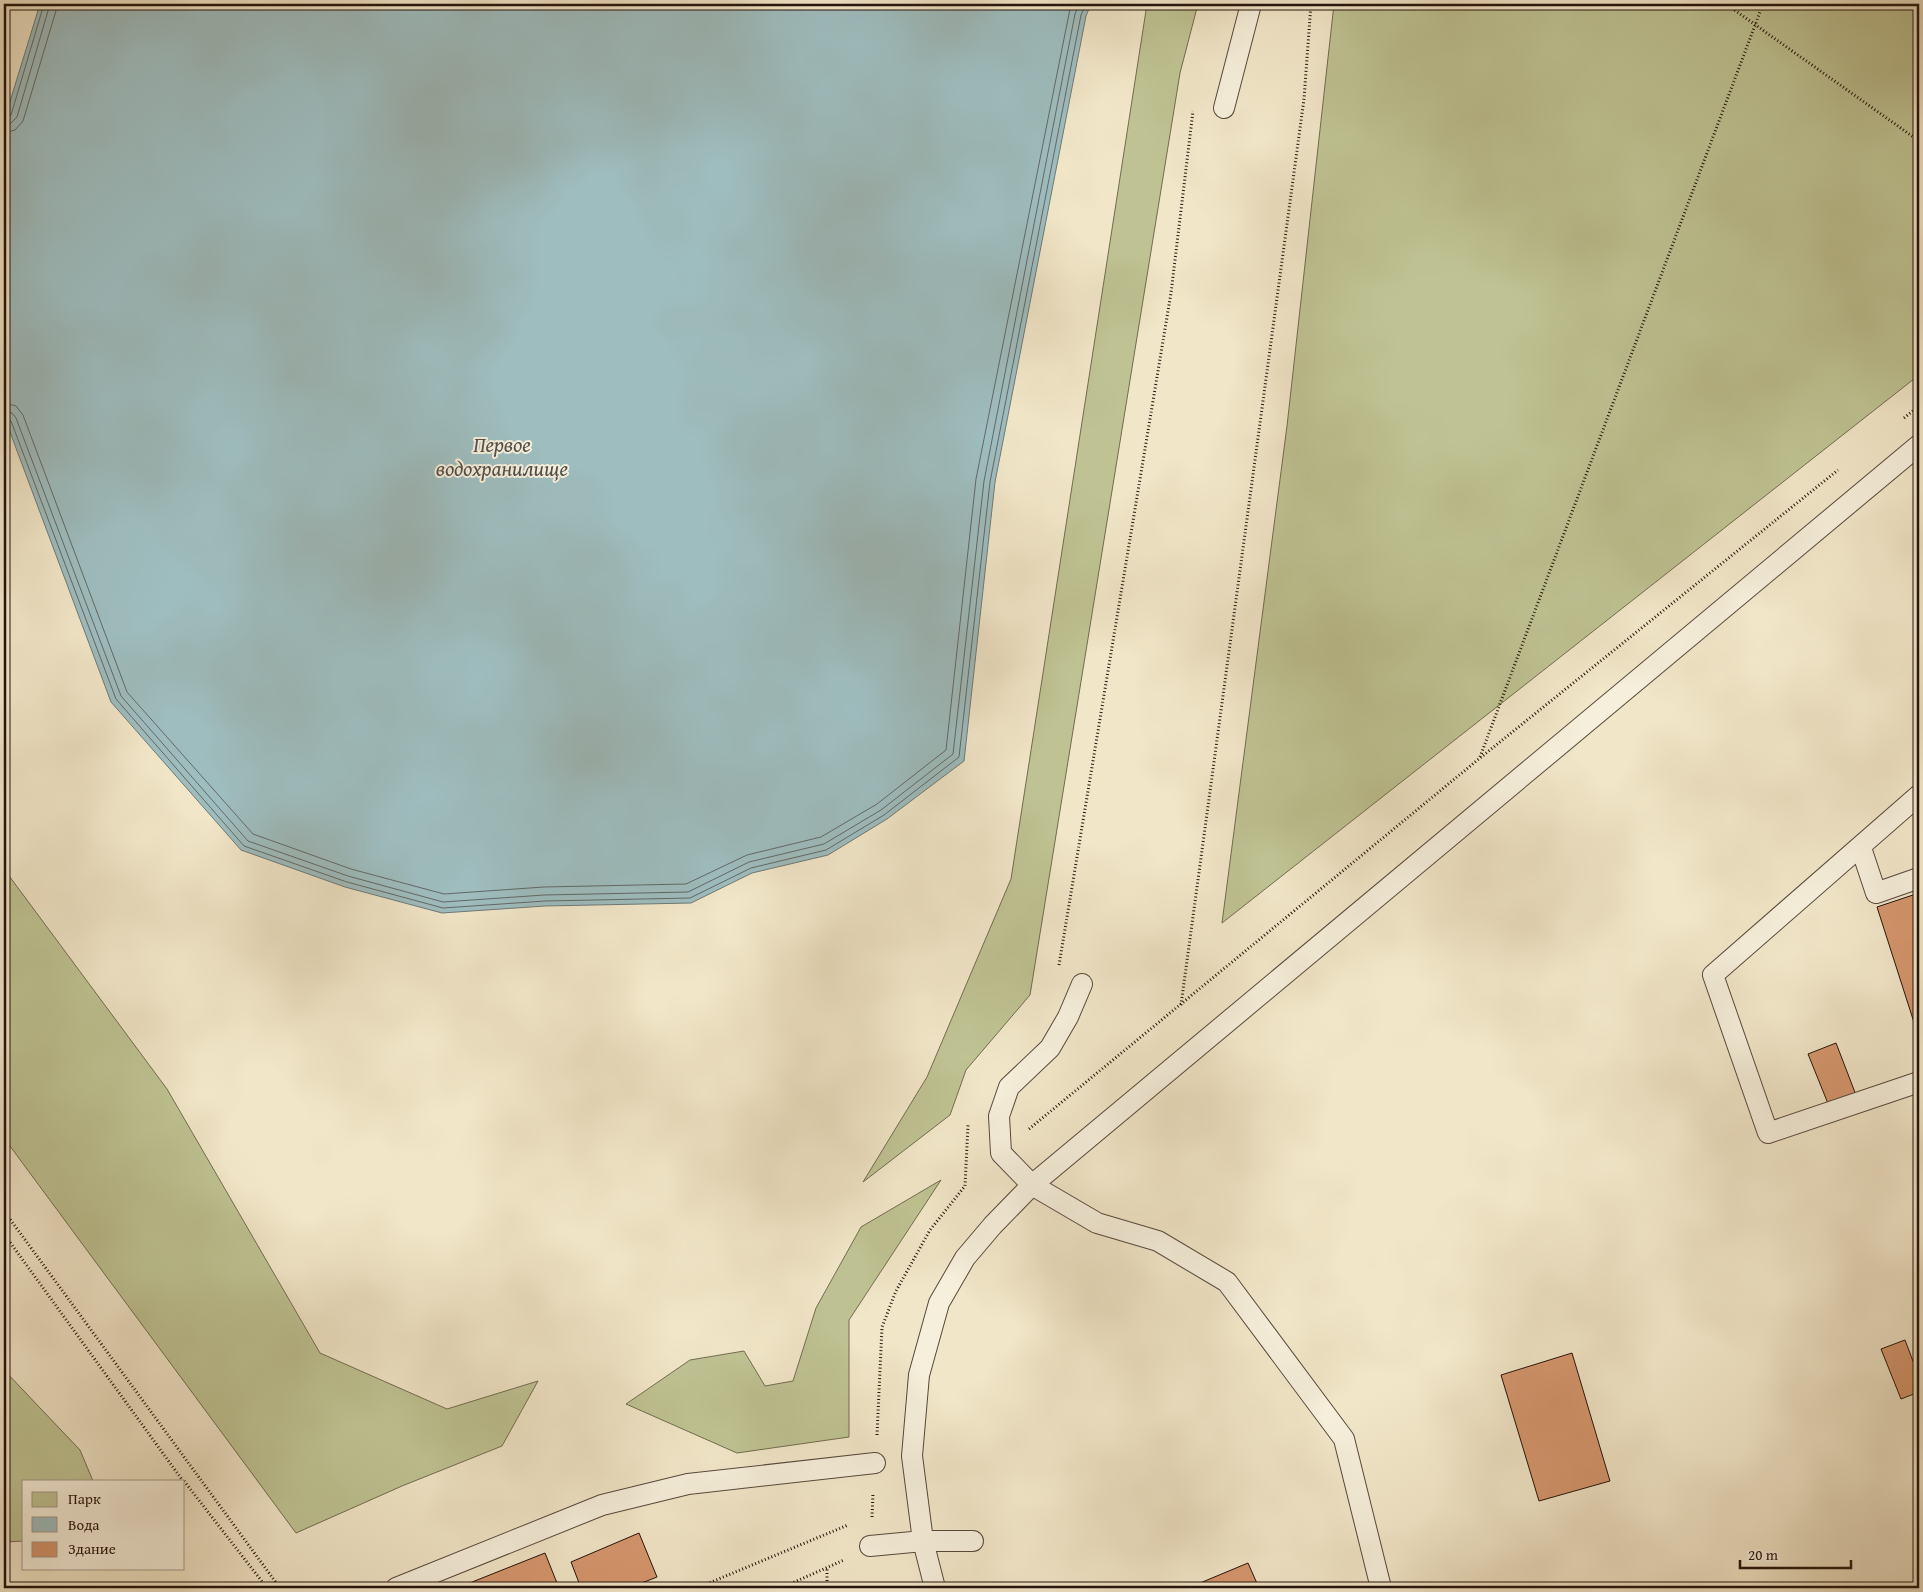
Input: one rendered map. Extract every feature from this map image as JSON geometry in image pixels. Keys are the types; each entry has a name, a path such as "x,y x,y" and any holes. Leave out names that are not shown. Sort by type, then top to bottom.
{"lane":[{"path":"1224,108 1251,4"},
{"path":"935,1588 923,1541 912,1456 919,1375 939,1302 965,1258 992,1225 1032,1185 1919,445"},
{"path":"1919,795 1861,848 1713,975 1768,1133 1919,1082"},
{"path":"1861,848 1876,893 1919,878"},
{"path":"1082,984 1068,1018 1050,1048 1009,1087 999,1116 1001,1153 1032,1185 1097,1223 1158,1241 1227,1282 1344,1439 1381,1588"},
{"path":"396,1588 602,1504 688,1484 875,1463"},
{"path":"870,1546 923,1541 973,1541"}],"path":[{"path":"1181,1005 1304,99 1311,4"},
{"path":"1726,4 1919,140"},
{"path":"1480,758 1763,4"},
{"path":"1058,973 1171,293 1194,107"},
{"path":"1896,424 1919,406"},
{"path":"1024,1133 1480,758 1842,468"},
{"path":"964,1186 968,1120"},
{"path":"4,1211 280,1588"},
{"path":"4,1234 183,1480"},
{"path":"185,1482 267,1588"},
{"path":"781,1588 827,1568 870,1546 872,1515 863,1519"},
{"path":"697,1588 854,1523"},
{"path":"827,1568 827,1588"}],"green space":[{"path":"1147,4 1198,4 1180,73 1030,995 966,1070 950,1115 863,1182 927,1077 1011,879"},
{"path":"1334,4 1919,4 1919,375 1222,923 1287,426"},
{"path":"4,869 167,1089 320,1353 447,1409 538,1381 502,1446 402,1486 296,1533 4,1138"},
{"path":"941,1180 849,1320 849,1437 737,1453 626,1404 690,1360 744,1351 765,1386 793,1381 816,1308 861,1227"},
{"path":"4,1370 80,1450 93,1480 22,1480 22,1541 4,1542"}],"water":[{"name":"Первое водохранилище","path":"40,4 1091,4 1086,16 995,482 964,761 887,819 828,855 752,873 691,903 545,906 442,913 345,887 241,850 111,702 4,416 4,121"}],"building":[{"path":"1919,893 1919,1038 1877,907"},
{"path":"1836,1043 1856,1095 1829,1106 1808,1054"},
{"path":"1905,1340 1919,1377 1919,1392 1901,1399 1881,1349"},
{"path":"1572,1353 1610,1481 1539,1501 1501,1375"},
{"path":"639,1533 657,1577 629,1588 581,1588 571,1562"},
{"path":"545,1553 559,1588 457,1588"},
{"path":"1248,1563 1259,1588 1202,1588 1200,1583"}]}
